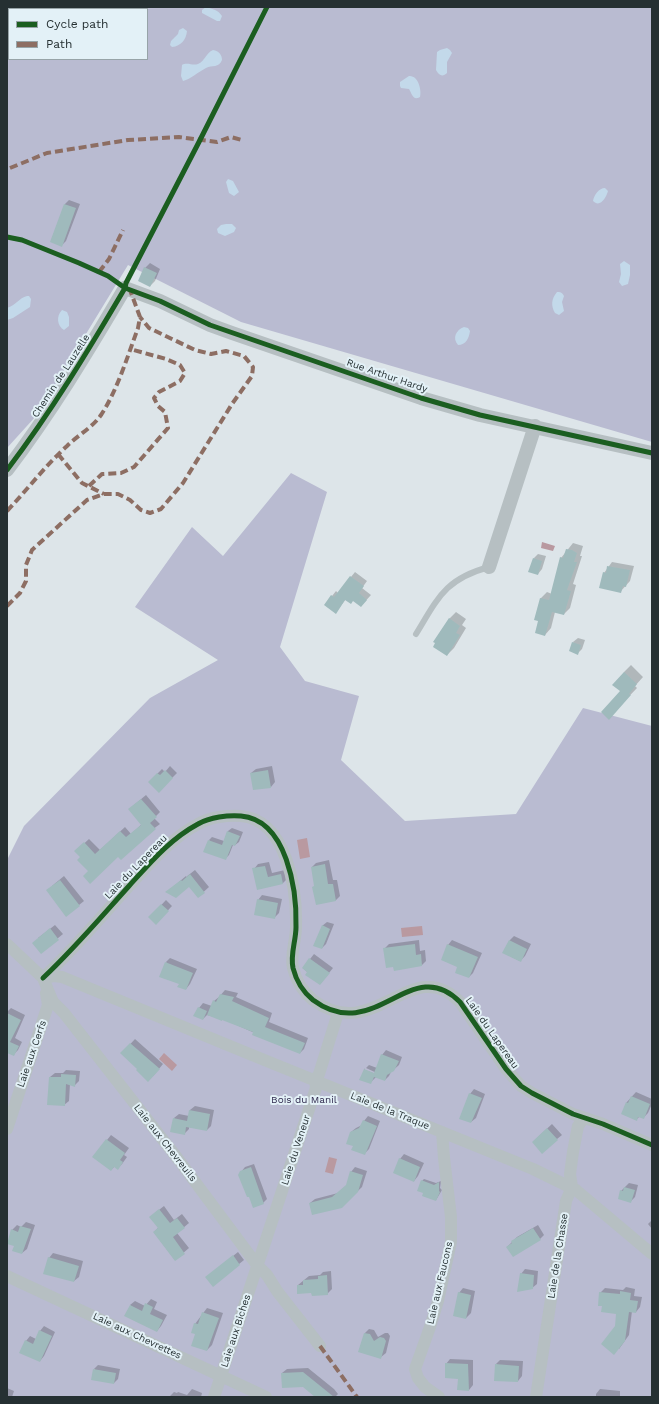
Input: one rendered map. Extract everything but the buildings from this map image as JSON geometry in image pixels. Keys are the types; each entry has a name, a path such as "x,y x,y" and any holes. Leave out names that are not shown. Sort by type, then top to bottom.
{"street":[{"name":"Rue Arthur Hardy","path":"125,288 210,325 420,398 480,414 652,454"},
{"name":"Chemin de Lauzelle","path":"7,470 63,392 125,288"},
{"path":"489,567 535,426"},
{"name":"Laie du Lapereau","path":"43,978 155,857 173,841 198,824 213,818 235,816 249,817 261,822 271,830 279,841 287,859 296,910 296,928 292,959 296,978 306,994 312,1000 338,1013 356,1013 372,1009 411,990 429,986 444,989 460,1002 506,1069 521,1086 548,1102 652,1145"},
{"name":"Laie aux Chevreuils","path":"7,944 43,978 53,1002 64,1013 178,1159 320,1346"},
{"name":"Laie de la Traque","path":"43,978 54,976 62,977 533,1168 572,1187 582,1194 652,1254"},
{"name":"Laie aux Cerfs","path":"7,1129 48,1005 43,978"},
{"name":"Laie du Veneur","path":"257,1265 283,1193 316,1088 315,1080 319,1074 338,1013"},
{"name":"Laie de la Chasse","path":"536,1397 566,1201 572,1187 570,1174 573,1152 578,1126 584,1118"},
{"name":"Laie aux Faucons","path":"439,1397 425,1387 418,1378 415,1369 438,1300 450,1242 451,1218 442,1132"},
{"name":"Laie aux Biches","path":"214,1397 257,1265"},
{"name":"Laie aux Chevrettes","path":"7,1276 266,1397"}],"lane":[{"path":"416,634 436,601 446,588 459,578 475,570 489,567"}],"green space":[{"path":"7,7 652,7 652,442 241,322 128,265 36,416 7,448"},
{"name":"Bois du Manil","path":"291,473 327,492 280,647 305,681 359,696 341,760 405,821 516,814 583,708 652,726 652,1397 7,1397 7,860 24,826 150,698 218,660 135,607 192,527 223,556"}],"sand":[{"path":"206,7 219,12 222,16 220,21 217,21 202,13 202,10"},
{"path":"183,28 187,31 186,37 180,44 172,47 170,45 171,41 178,34 179,30"},
{"path":"447,48 452,53 447,62 447,73 441,75 438,74 436,70 437,52"},
{"path":"213,50 220,54 222,60 221,63 208,67 183,81 181,76 182,65 198,64"},
{"path":"409,76 415,78 419,84 420,97 418,98 414,98 409,89 401,88 400,86 400,82"},
{"path":"228,179 233,181 239,192 234,196 229,193 226,182"},
{"path":"605,188 608,191 602,201 600,203 596,203 593,201 597,192"},
{"path":"232,224 236,228 234,232 225,236 218,233 217,229 221,225"},
{"path":"624,261 630,265 630,275 628,284 622,286 619,282 621,274 620,264"},
{"path":"557,292 561,292 564,296 562,302 564,311 559,315 555,313 552,305"},
{"path":"27,296 31,299 30,307 13,318 7,320 7,308"},
{"path":"62,310 67,312 69,317 69,326 64,330 58,321"},
{"path":"464,327 468,328 470,331 469,336 467,341 461,345 458,345 455,340 456,334"}],"shaded area":[{"path":"542,542 555,546 553,551 541,548"},
{"path":"307,838 310,857 300,859 297,840"},
{"path":"422,926 423,935 402,937 401,928"},
{"path":"164,1053 177,1065 172,1071 159,1059"},
{"path":"329,1157 337,1159 333,1174 325,1172"}],"marked path":[{"path":"10,168 47,153 128,140 179,137 217,142 231,137 242,140"},
{"path":"99,272 109,259 123,230"},
{"path":"7,511 59,454 97,420 107,405 122,373 138,328 140,317 130,290"},
{"path":"7,606 20,593 26,581 26,565 32,550 87,500 104,494 118,494 130,500 141,510 150,513 161,509 183,483 232,404 252,376 253,367 244,356 226,351 211,354 195,350 149,328 140,317"},
{"path":"89,486 102,474 121,473 134,467 168,428 165,412 158,406 154,398 159,392 180,381 185,373 180,365 166,359 130,349"},
{"path":"58,454 82,483 104,494"},
{"path":"320,1346 357,1397"}],"cycle path":[{"path":"7,470 69,381 125,288 126,283 267,7"},
{"path":"7,237 22,240 79,263 108,276 125,288 160,301 210,325 421,398 480,415 652,453"},
{"path":"43,978 153,860 178,837 198,824 213,818 241,816 257,820 269,830 279,843 286,859 291,877 296,912 296,932 292,963 300,986 313,1000 335,1011 355,1013 374,1008 408,992 425,987 442,989 460,1002 506,1069 521,1086 573,1114 603,1124 652,1145"}]}
